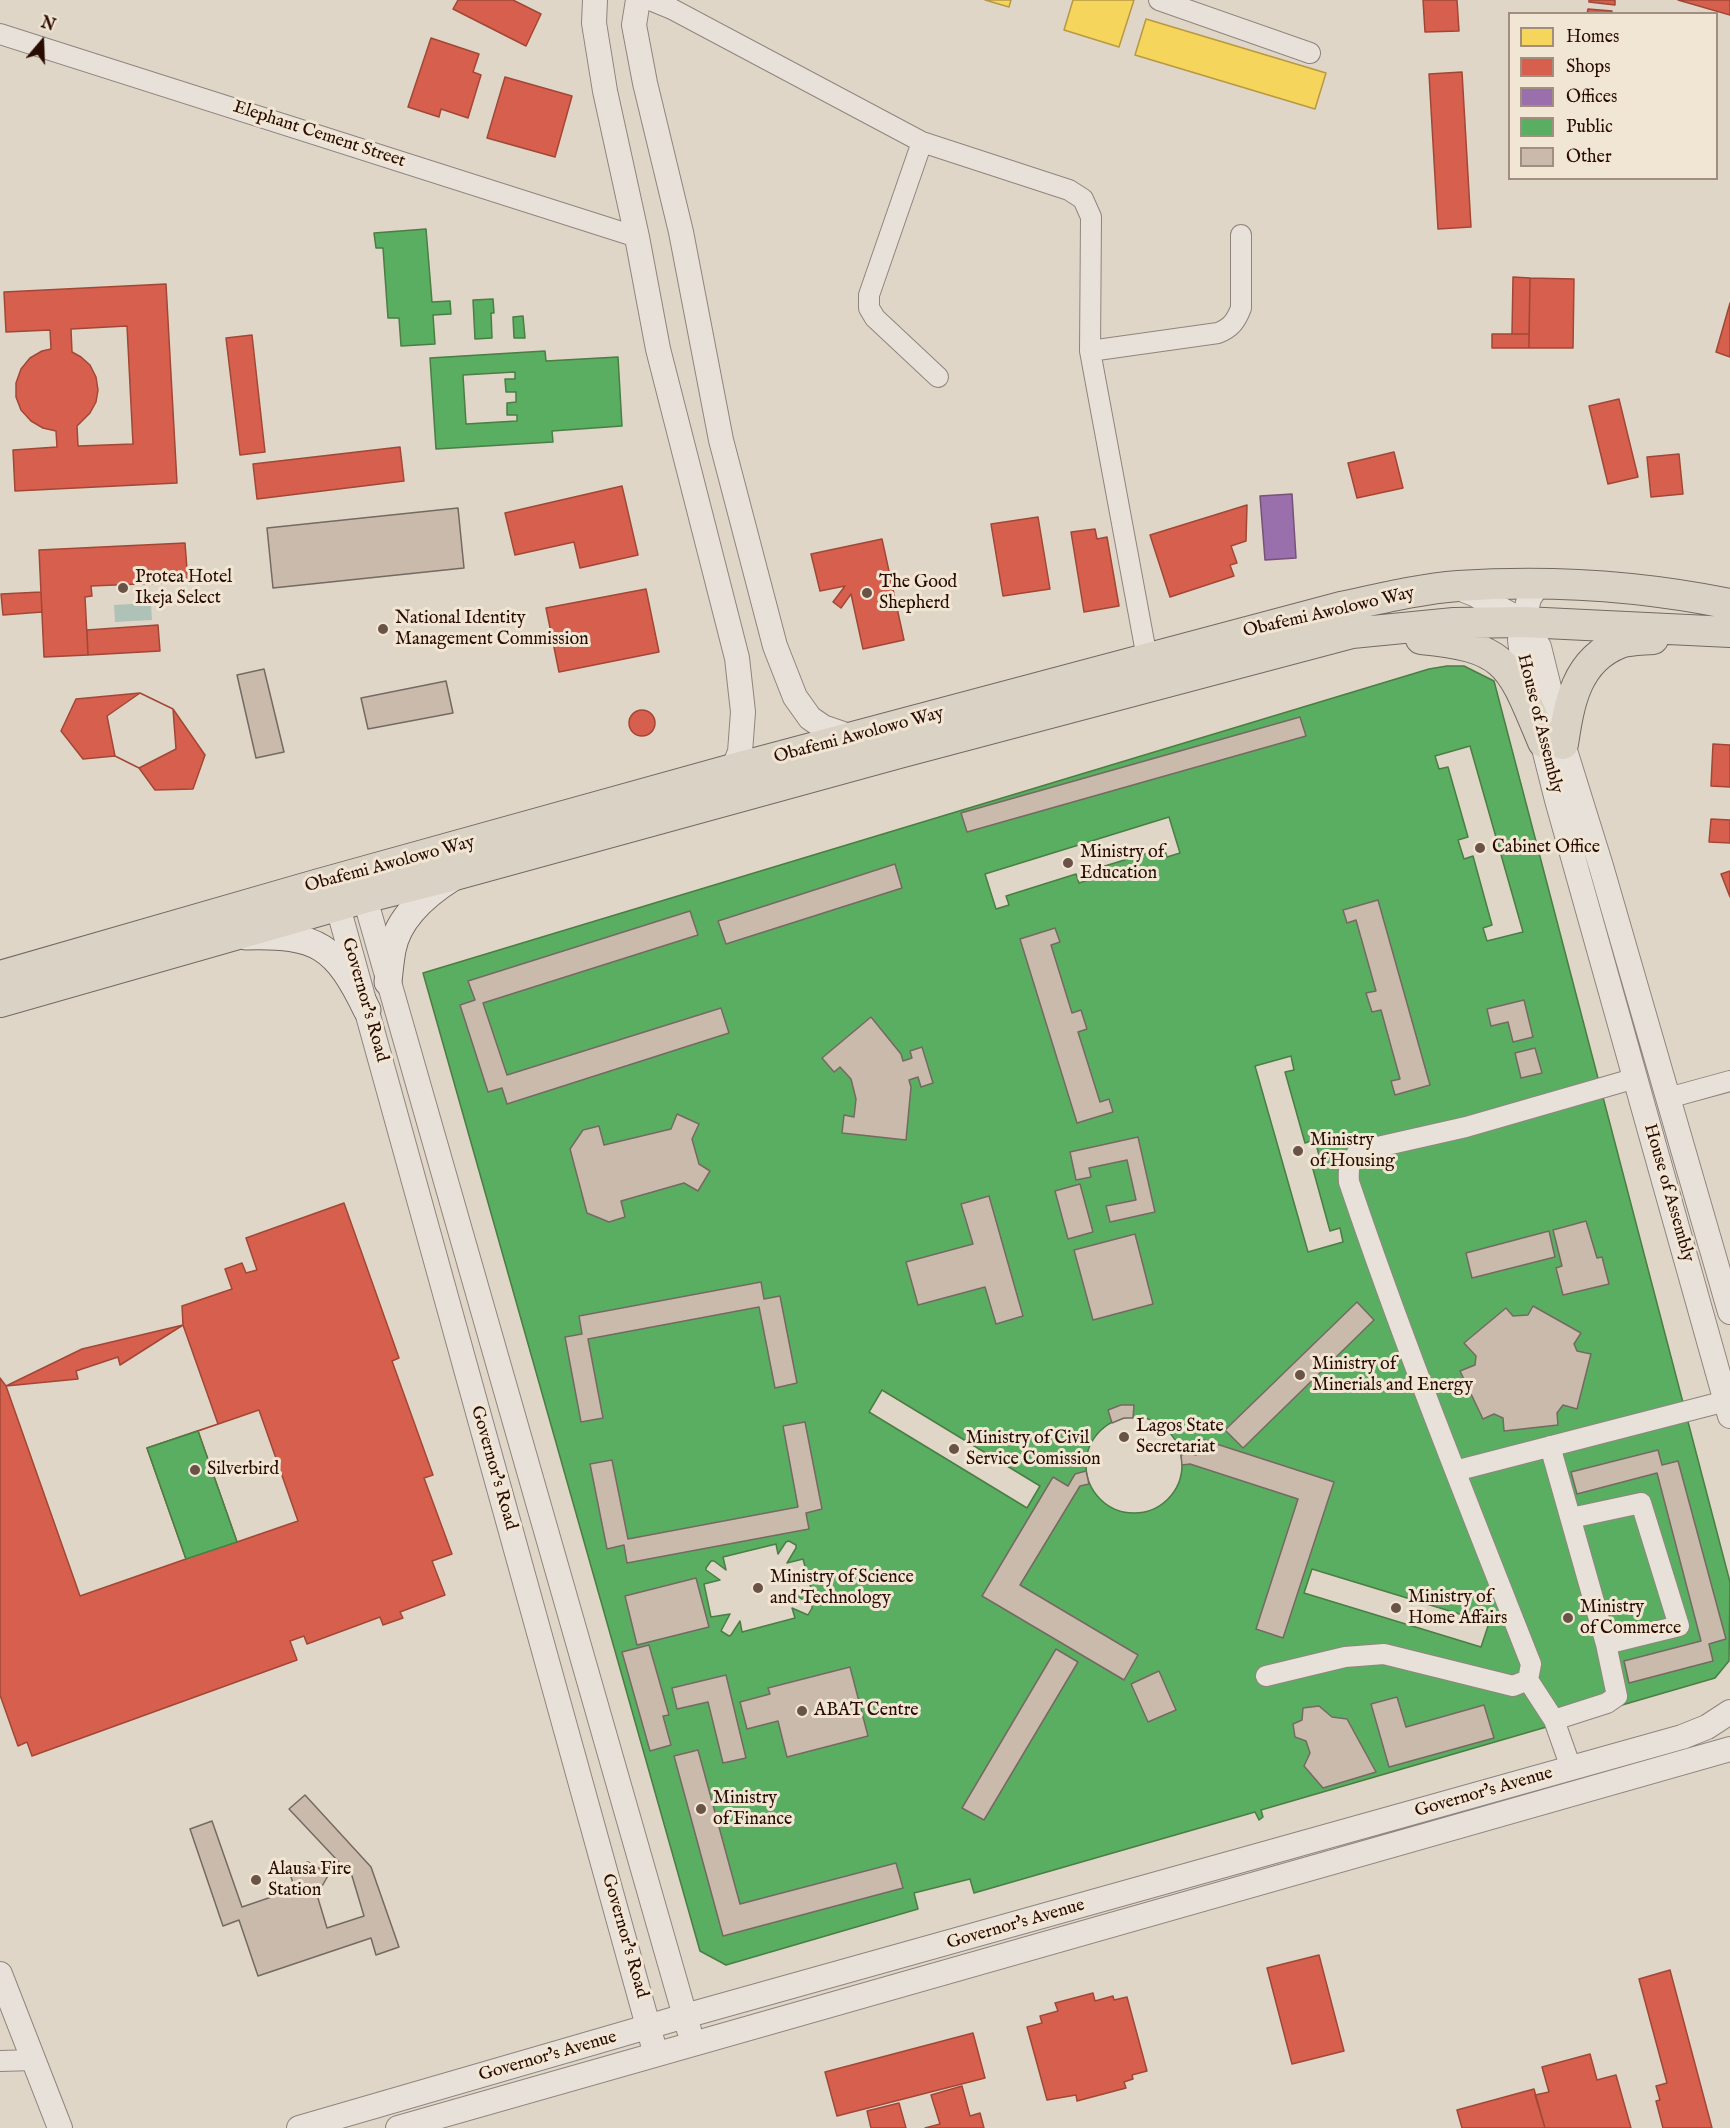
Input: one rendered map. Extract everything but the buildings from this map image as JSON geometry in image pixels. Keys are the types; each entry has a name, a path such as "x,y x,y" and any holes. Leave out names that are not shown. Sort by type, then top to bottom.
{"main road":[{"name":"Obafemi Awolowo Way","path":"1,981 348,890 733,769 1341,607 1456,586 1549,584 1679,594 1730,604"},
{"name":"Obafemi Awolowo Way","path":"1,981 233,936 348,890 455,875 899,753 1352,633 1454,623 1524,622 1730,634"},
{"path":"1352,633 1455,642 1480,649 1503,662 1519,683 1553,743"},
{"path":"1553,743 1584,670 1599,654 1621,643 1657,639 1714,640 1730,634"},
{"path":"388,982 392,948 404,921 422,899 455,875"},
{"path":"233,936 272,935 301,939 316,944 334,957 351,977 367,1010"}],"street":[{"path":"596,0 594,23 604,84 658,349 737,658 743,712 740,752 733,769"},
{"path":"638,0 634,25 645,84 681,232 721,440 775,646 795,697 810,718 823,727 852,737"},
{"path":"651,0 922,142 1069,190 1083,199 1091,218 1090,351 1147,658"},
{"path":"1159,0 1310,53"},
{"name":"Elephant Cement Street","path":"0,34 637,237"},
{"path":"922,142 869,295 869,308 875,318 938,377"},
{"path":"1090,351 1218,333 1227,329 1237,320 1241,308 1241,235"},
{"path":"1456,586 1524,622 1529,597 1538,585"},
{"path":"723,602 760,593"},
{"name":"House of Assembly","path":"1524,622 1539,647 1553,743 1636,1078 1728,1408"},
{"name":"House of Assembly","path":"1553,743 1601,866 1730,1312"},
{"name":"Governor's Road","path":"348,890 388,982 441,1169 482,1301 693,2044"},
{"name":"Governor's Road","path":"348,890 367,1010 656,2055"},
{"path":"1571,1768 1554,1720 1528,1680 1531,1664 1380,1273 1349,1182 1348,1169 1352,1158 1360,1151 1466,1127 1636,1078"},
{"path":"1668,1098 1730,1081"},
{"path":"1455,1471 1550,1446 1728,1408"},
{"path":"1550,1446 1606,1644 1617,1696 1607,1703 1554,1720"},
{"path":"1571,1518 1641,1503 1679,1626 1606,1644"},
{"path":"1266,1676 1344,1657 1384,1654 1513,1686 1528,1680"},
{"name":"Governor's Avenue","path":"298,2128 685,2016 1682,1737 1707,1727 1730,1713"},
{"name":"Governor's Avenue","path":"398,2128 1730,1749"},
{"path":"0,1974 60,2128"},
{"path":"0,2061 34,2060"}],"shaded area":[{"path":"151,603 152,620 115,622 114,605"}],"place":[{"name":"Protea Hotel Ikeja Select","path":"123,588"},
{"name":"The Good Shepherd","path":"867,593"},
{"name":"National Identity Management Commission","path":"383,629"},
{"name":"Cabinet Office","path":"1480,848"},
{"name":"Ministry of Education","path":"1068,863"},
{"name":"Ministry of Housing","path":"1298,1151"},
{"name":"Ministry of Minerials and Energy","path":"1300,1375"},
{"name":"Lagos State Secretariat","path":"1124,1437"},
{"name":"Ministry of Civil Service Comission","path":"954,1449"},
{"name":"Silverbird","path":"195,1470"},
{"name":"Ministry of Science and Technology","path":"758,1588"},
{"name":"Ministry of Home Affairs","path":"1396,1608"},
{"name":"Ministry of Commerce","path":"1568,1618"},
{"name":"ABAT Centre","path":"802,1711"},
{"name":"Ministry of Finance","path":"701,1809"},
{"name":"Alausa Fire Station","path":"256,1880"}]}
